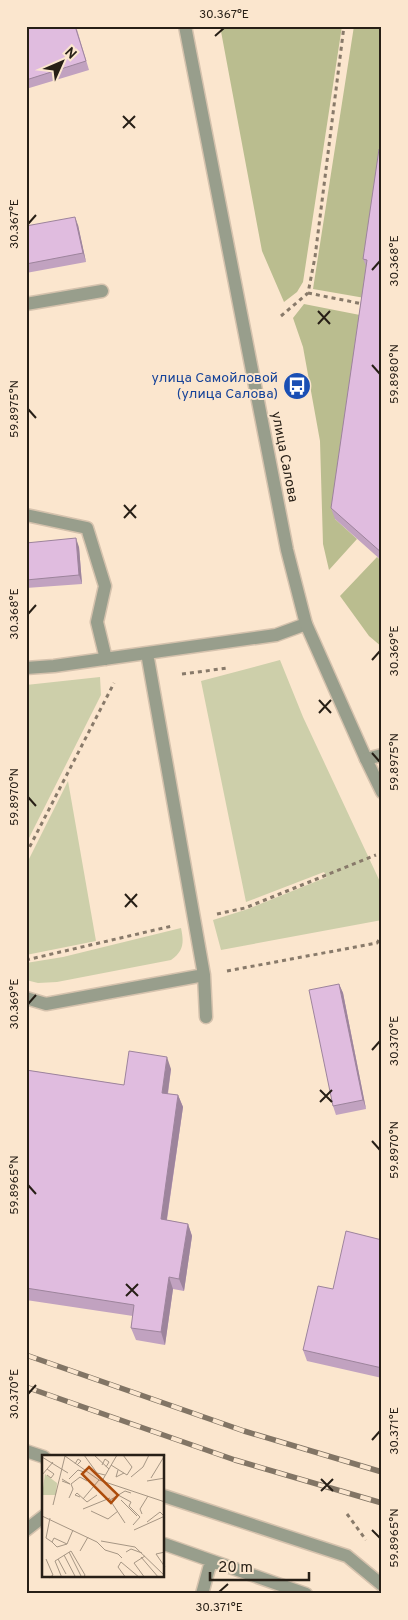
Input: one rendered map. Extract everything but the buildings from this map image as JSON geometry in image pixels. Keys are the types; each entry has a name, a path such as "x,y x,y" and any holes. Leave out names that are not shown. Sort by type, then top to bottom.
{"street":[{"name":"улица Салова","path":"185,26 287,550 306,624 382,792"},
{"path":"26,304 102,291"},
{"path":"26,515 86,528 105,586 97,622 106,659"},
{"path":"26,668 54,666 276,635 306,624"},
{"path":"147,653 204,975 206,1017"},
{"path":"366,759 382,755"},
{"path":"26,998 46,1004 204,975"},
{"path":"26,1451 42,1456"},
{"path":"165,1496 347,1556 382,1585"},
{"path":"26,1530 42,1518"},
{"path":"165,1544 306,1594"},
{"path":"202,1594 211,1561"}],"path":[{"path":"281,316 308,293 315,257 344,26"},
{"path":"308,293 372,305"},
{"path":"26,854 113,684 231,667"},
{"path":"326,875 376,855"},
{"path":"204,975 377,944 382,934"}],"green space":[{"path":"220,26 342,26 303,282 297,292 284,302 262,251"},
{"path":"354,26 382,26 382,301 313,289"},
{"path":"304,304 365,316 335,519 357,539 329,570 323,544 320,441 303,347 293,318"},
{"path":"377,557 382,561 382,647 369,636 340,596"},
{"path":"280,660 303,717 382,886 382,920 221,950 213,920 248,909 327,877 324,872 246,902 201,681"},
{"path":"100,677 101,695 26,844 26,685"},
{"path":"68,781 96,941 26,955 26,865"},
{"path":"181,928 183,938 181,950 171,960 57,982 38,983 26,980 26,963 63,957"}],"railway":[{"path":"26,1355 244,1431 382,1472"},
{"path":"26,1387 235,1460 382,1503"}],"place":[{"name":"улица Самойловой (улица Салова)","path":"297,386"}]}
